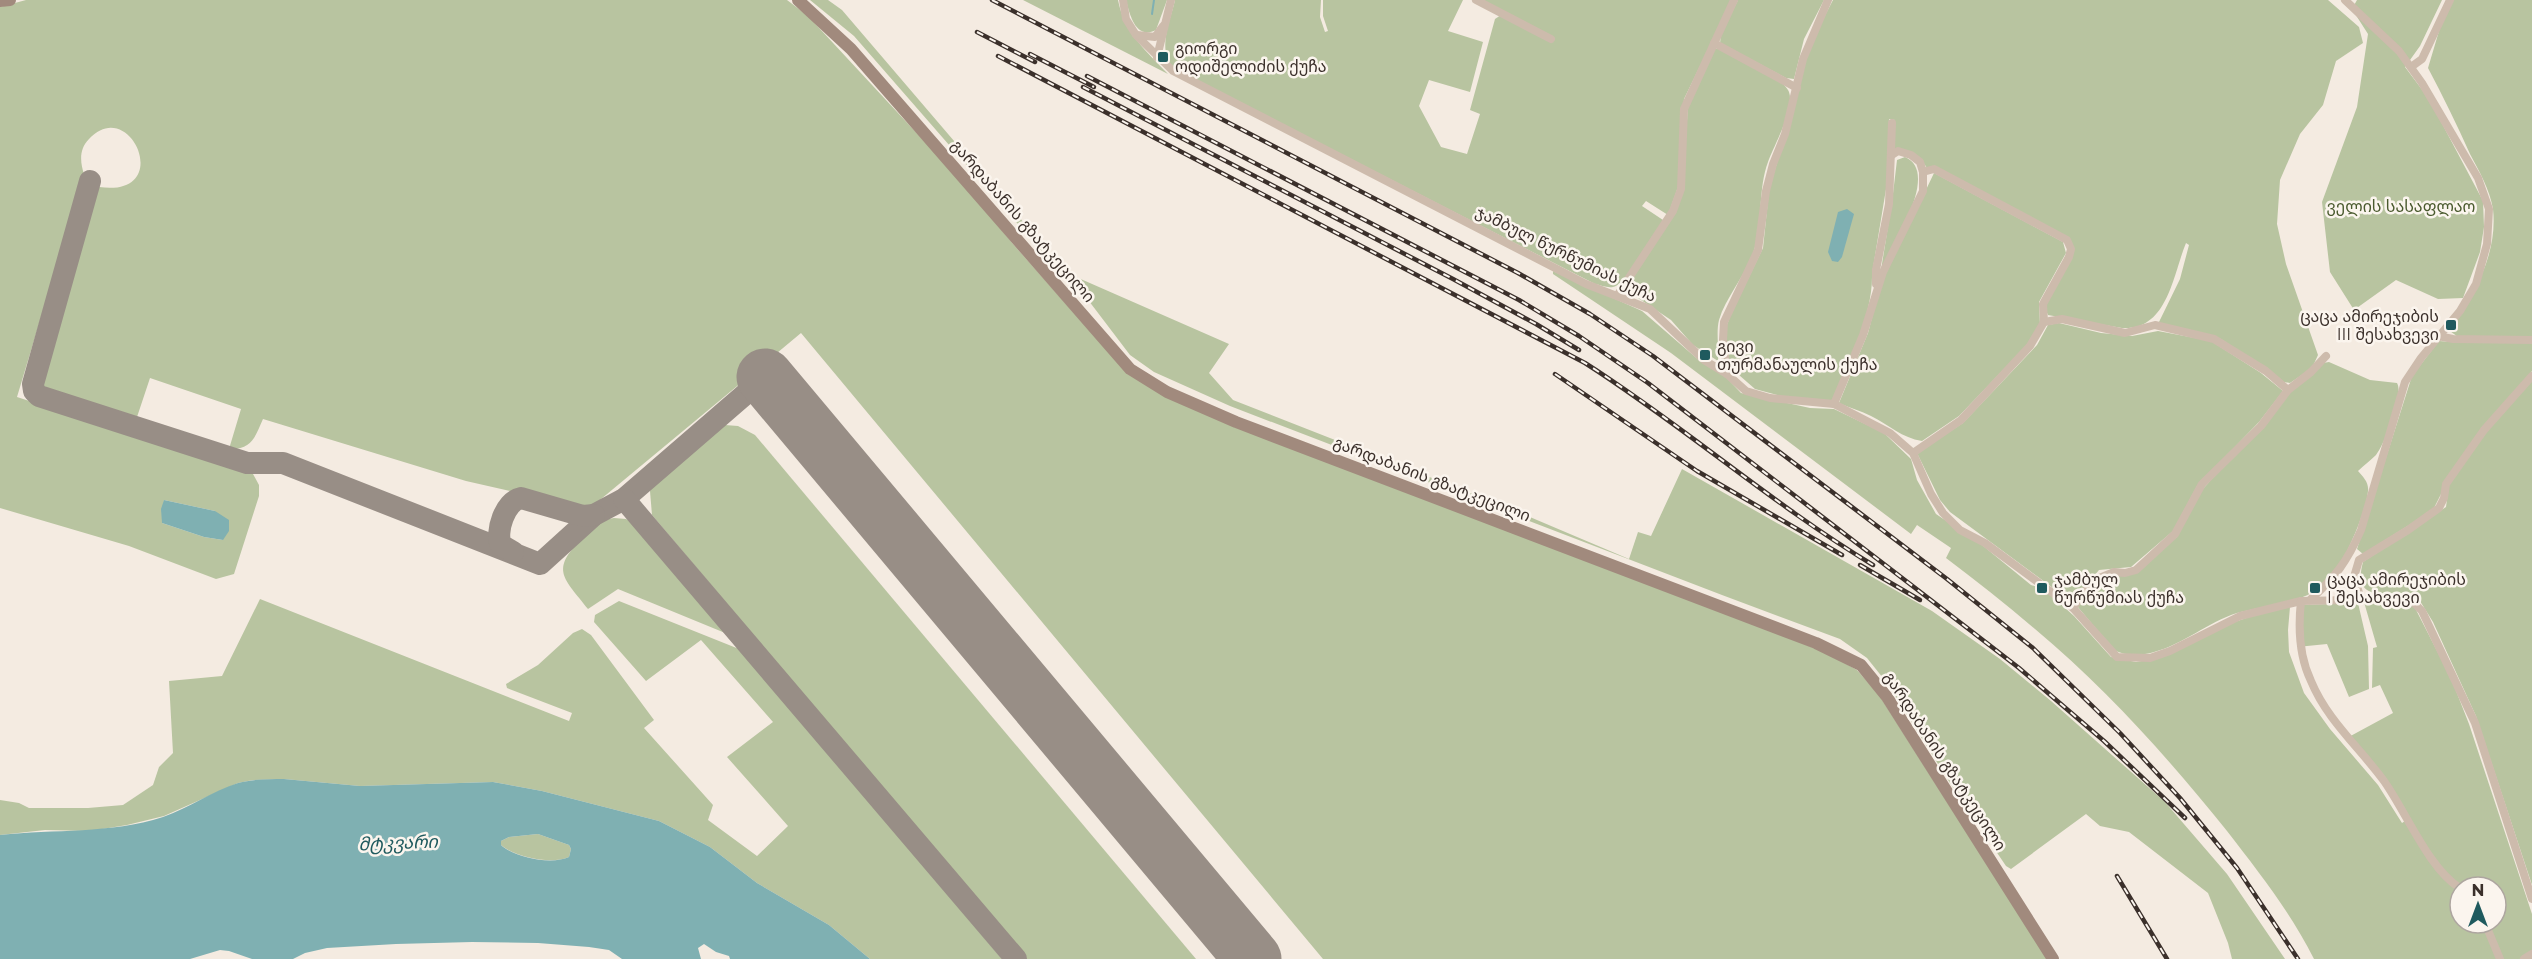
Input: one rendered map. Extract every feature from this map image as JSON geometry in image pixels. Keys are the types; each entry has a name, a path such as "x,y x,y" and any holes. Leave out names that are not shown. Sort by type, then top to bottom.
{"main road":[{"path":"0,1 10,0"},
{"name":"გარდაბანის გზატკეცილი","path":"798,0 851,49 1130,369 1167,392 1236,422 1816,643 1861,665 1887,697 1918,743 2053,959"}],"street":[{"name":"ჯამბულ წურწუმიას ქუჩა","path":"1123,0 1126,19 1136,35 1173,71 1566,274 1650,309 1704,360 1727,374 1746,391 1770,398 1834,404 1890,433 1913,453 1931,494 1943,513 1960,530 1985,543 2073,608 2117,657 2150,658 2170,651 2240,616 2306,600"},
{"path":"1158,57 1172,0"},
{"path":"1476,0 1551,39"},
{"path":"1617,296 1673,211 1681,189 1684,109 1734,0"},
{"path":"1727,374 1723,340 1724,322 1758,250 1766,191 1773,164 1785,134 1803,59 1828,0"},
{"path":"2345,0 2399,51 2446,122 2478,178 2489,209 2487,244 2476,284 2460,311 2438,336 2405,382 2361,530 2351,553 2336,576 2306,600 2298,623 2303,659 2317,694 2343,731 2384,780 2444,877 2448,880"},
{"path":"2411,67 2422,59 2450,0"},
{"path":"1136,35 1155,37 1166,20"},
{"path":"1714,43 1797,88"},
{"path":"1875,291 1876,270 1889,204 1892,123"},
{"path":"1834,404 1863,335 1875,291 1923,191 1923,172 1920,162 1911,155 1898,151 1892,155"},
{"path":"1913,453 1961,420 2030,346 2044,322 2043,304 2069,257 2070,249 2067,240 1935,169 1923,172"},
{"path":"2044,322 2062,319 2125,333 2155,325 2214,339 2266,371 2288,390"},
{"path":"2438,336 2453,339 2532,340"},
{"path":"2073,608 2092,581 2114,572 2125,573 2136,570 2175,534 2202,484 2261,426 2288,390 2311,372 2326,356"},
{"path":"2361,599 2354,577 2359,560 2439,508 2444,498 2446,484 2484,430 2532,376"},
{"path":"2306,600 2403,599 2414,603 2422,611 2475,723 2532,898"},
{"path":"2490,935 2500,959"},
{"path":"2524,959 2532,954"}],"green space":[{"path":"26,0 787,0 808,16 963,183 1013,244 1120,365 1142,381 1829,654 1857,670 1879,695 2047,959 1323,959 801,333 589,509 466,481 263,419 255,437 248,445 229,449 241,409 150,378 136,420 47,390 43,387 41,380 99,187 122,186 136,178 140,165 138,150 130,137 119,129 104,129 89,139 83,147 81,160 84,174 17,397 253,474 259,485 259,496 234,574 216,579 129,546 0,508 0,7","holes":["164,500 215,511 223,540 204,537 162,523"]},
{"path":"810,0 828,0 842,10 1067,273 1229,344 1209,373 1233,400 1511,509 1629,559 1638,532 1651,536 1682,469 1932,611 2000,659 2165,802 2227,874 2285,959 2232,959 2208,893 2129,832 2100,826 2086,814 2011,869 2006,866 1887,683 1867,658 1840,639 1722,595 1230,406 1154,372 1130,355 1076,284 1065,278 854,36"},
{"path":"1023,0 1118,0 1125,22 1131,31 1144,49 1168,74"},
{"path":"1126,0 1167,0 1156,30 1143,32 1135,25"},
{"path":"1175,0 1321,0 1320,17 1325,32 1328,31 1323,16 1323,0 1463,0 1448,31 1483,42 1470,92 1429,80 1419,106 1441,147 1467,154 1480,114 1470,110 1495,19 1501,15 1479,0 1732,0 1684,99 1678,187 1668,215 1646,201 1642,206 1663,220 1627,277 1620,284 1606,287 1595,284 1173,68 1168,61 1165,44"},
{"path":"1738,0 1824,0 1804,39 1794,79 1786,78 1720,43 1721,35"},
{"path":"1833,0 2328,0 2359,27 2363,43 2336,61 2323,105 2300,134 2280,180 2277,224 2286,264 2318,355 2312,368 2290,383 2284,382 2221,339 2161,325 2159,322 2180,279 2189,245 2186,243 2166,298 2159,311 2150,320 2137,326 2122,328 2048,315 2045,308 2070,244 1927,168 1914,154 1894,149 1895,120 1889,119 1887,183 1868,306 1858,339 1832,401 1781,396 1755,389 1731,368 1726,342 1727,325 1763,248 1769,191 1807,57"},
{"name":"ველის სასაფლაო","path":"2357,0 2442,0 2420,46 2405,67 2429,99 2483,201 2484,227 2480,252 2463,298 2438,299 2396,280 2354,310 2330,272 2322,202 2357,107 2368,34 2352,9"},
{"path":"2453,0 2532,0 2532,337 2458,337 2450,331 2468,303 2482,273 2488,258 2494,226 2492,202 2487,188 2428,68 2442,21"},
{"path":"1714,49 1721,49 1769,74 1785,86 1790,99 1787,117 1765,172 1759,226 1752,257 1719,320 1718,361 1693,345 1671,320 1626,290 1682,195 1688,106"},
{"path":"1905,157 1915,165 1918,178 1916,193 1903,228 1881,270 1897,160"},
{"path":"1934,173 2063,242 2066,253 2039,302 2040,325 2026,346 1959,416 1922,441 1908,437 1871,416 1839,403 1868,333 1881,284"},
{"path":"1553,271 1642,311 1701,362 1724,375 1741,393 1810,408 1834,409 1884,433 1911,459 1917,480 1936,514 1982,545 2031,585 2044,589 2074,616 2111,657 2136,662 2158,658 2223,626 2261,613 2290,607 2289,652 2304,693 2330,729 2378,785 2402,823 2405,821 2382,782 2345,739 2393,713 2380,685 2372,688 2373,648 2377,647 2364,602 2403,601 2414,606 2451,678 2469,724 2532,914 2532,959 2314,959 2285,909 2227,831 2160,751 2062,652 1946,558 1951,548 1917,525 1911,534 1671,353 1553,274"},
{"path":"2059,323 2101,333 2132,336 2158,331 2211,341 2261,373 2283,391 2259,422 2197,486 2173,531 2131,567 2099,570 2072,602 1950,512 1940,500 1917,453 1963,423 2037,345 2048,325"},
{"path":"2439,341 2528,342 2532,344 2532,371 2441,494 2433,510 2363,554 2357,549 2412,376"},
{"path":"2329,362 2370,380 2397,383 2398,389 2396,408 2384,441 2376,455 2358,471 2368,485 2367,499 2352,541 2336,570 2322,585 2309,594 2226,617 2165,648 2139,655 2114,650 2077,606 2097,580 2110,574 2123,575 2177,537 2202,490 2290,392 2323,363"},
{"path":"2532,380 2532,885 2476,716 2433,622 2420,601 2410,593 2373,592 2362,584 2361,575 2363,562 2446,507 2449,485 2490,427"},
{"path":"725,425 738,426 755,435 1196,959 1026,959 652,515 650,491 653,480 715,429"},
{"path":"614,518 626,519 636,525 730,635 618,589 588,609 567,581 563,566 572,549 590,531 600,523"},
{"path":"260,599 569,721 572,713 507,688 506,684 538,665 573,633 582,629 591,635 654,720 644,728 713,805 708,820 757,856 788,826 727,757 773,722 701,640 646,681 594,622 595,615 619,601 744,651 1002,959 870,959 829,925 757,883 710,847 659,821 542,791 493,782 360,786 284,779 253,780 238,783 164,816 127,825 90,831 45,830 0,835 0,800 19,803 29,808 88,808 123,805 153,785 159,767 173,753 169,681 222,676"},
{"path":"2358,603 2368,646 2369,689 2349,697 2327,644 2297,647 2301,605"},
{"path":"538,834 569,845 571,849 569,857 543,860 515,853 501,845 501,841 509,837"}],"water":[{"path":"1847,209 1854,214 1842,257 1838,262 1832,261 1828,252 1838,212"},
{"path":"164,500 215,511 229,520 229,531 223,540 204,537 162,523 161,509"},
{"name":"მტკვარი","path":"284,779 360,786 493,782 542,791 659,821 710,847 757,883 829,925 870,959 730,959 729,956 716,952 704,944 698,948 701,959 622,959 609,950 589,947 538,943 472,942 327,948 305,953 293,959 252,959 220,950 190,959 0,959 0,835 123,826 163,817 238,783","holes":["538,834 569,845 571,849 569,857 544,860 524,857 507,850 501,845 501,841 509,837"]}],"waterway":[{"path":"1152,14 1154,0"}],"taxiway":[{"path":"90,181 33,384 34,391 39,396 247,463 283,463 540,564 594,515 624,499 765,377"},
{"path":"513,552 501,545 499,533 506,511 515,500 521,498 583,516 594,515"},
{"path":"624,499 1016,959"}],"runway":[{"path":"765,377 1253,959"}],"railway":[{"path":"992,0 1518,273 1590,314 1653,356 1947,579 2033,648 2120,733 2180,798 2237,868 2298,959"},
{"path":"977,32 1035,62"},
{"path":"1030,54 1094,87"},
{"path":"998,56 1585,363 1622,387 1799,517 1873,565"},
{"path":"1087,76 1519,300 1579,336 1648,383 2019,668 2104,741 2185,818"},
{"path":"1083,87 1453,279 1579,350"},
{"path":"1555,374 1697,471 1842,555"},
{"path":"1860,565 1920,600"},
{"path":"2117,876 2167,959"}],"place":[{"name":"გიორგი ოდიშელიძის ქუჩა","path":"1163,57"},
{"name":"ცაცა ამირეჯიბის III შესახვევი","path":"2451,325"},
{"name":"გივი თურმანაულის ქუჩა","path":"1705,355"},
{"name":"ჯამბულ წურწუმიას ქუჩა","path":"2042,588"},
{"name":"ცაცა ამირეჯიბის I შესახვევი","path":"2315,588"}]}
